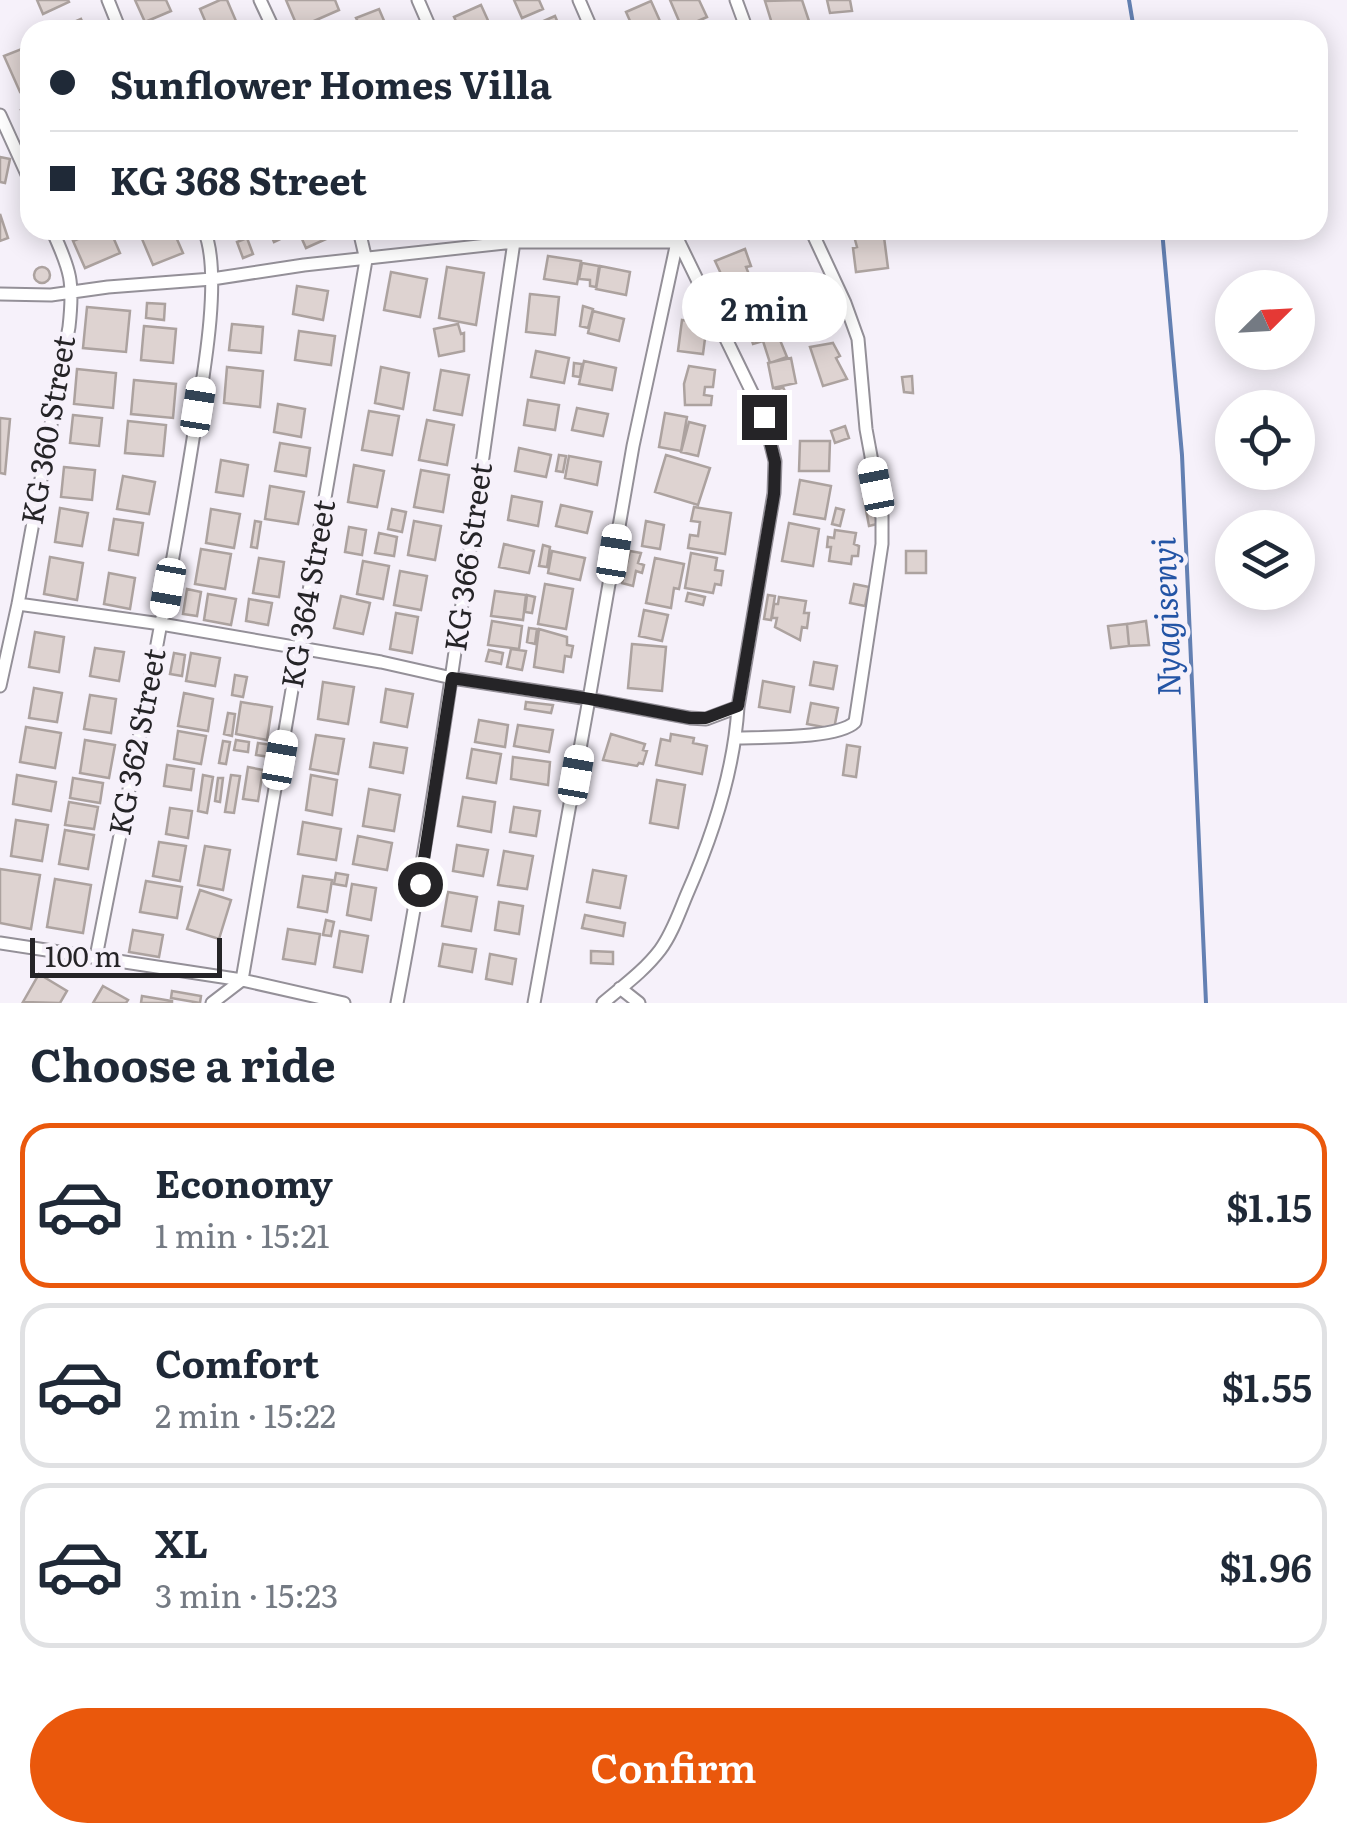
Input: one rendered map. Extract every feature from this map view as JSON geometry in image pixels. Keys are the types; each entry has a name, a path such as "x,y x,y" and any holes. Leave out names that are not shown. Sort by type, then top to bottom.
{"street":[{"path":"0,115 20,159"},
{"name":"KG 360 Street","path":"0,683 18,604 73,292 56,240"},
{"name":"KG 362 Street","path":"96,957 161,624 204,371 212,279 209,240"},
{"name":"KG 364 Street","path":"242,980 366,260 361,240"},
{"path":"73,292 366,260 488,240"},
{"name":"KG 366 Street","path":"397,1003 452,678 511,240"},
{"path":"534,1003 633,446 674,240"},
{"path":"603,1003 647,967 663,946 713,833 736,738 774,494 775,462 764,417 677,240"},
{"path":"736,738 828,733 844,730 855,722 882,544 882,516 866,429 856,330 816,240"},
{"name":"KG 360 Street","path":"0,294 73,292"},
{"path":"18,604 161,624 690,718 706,718 738,706"},
{"path":"0,943 242,980 344,1003"},
{"path":"212,1003 242,980"},
{"path":"620,988 639,1003"}],"building":[{"path":"37,0 68,0 69,2 43,14"},
{"path":"135,0 166,0 171,11 144,20"},
{"path":"227,0 236,20 205,20 200,9"},
{"path":"286,0 335,0 339,10 316,20 295,20"},
{"path":"514,0 539,0 543,9 522,18"},
{"path":"670,0 699,0 707,17 679,20"},
{"path":"802,0 809,20 771,20 765,1"},
{"path":"827,0 850,0 852,11 830,13"},
{"path":"651,1 660,20 630,20 626,12"},
{"path":"481,5 488,20 455,20 454,17"},
{"path":"379,9 384,20 357,20"},
{"path":"20,50 20,92 4,56"},
{"path":"0,157 10,159 5,183 0,182"},
{"path":"0,214 8,238 0,241"},
{"path":"114,240 120,253 85,268 73,241"},
{"path":"142,240 177,240 183,253 153,265"},
{"path":"248,240 253,254 243,258 237,242"},
{"path":"302,240 324,240 306,248"},
{"path":"855,240 884,240 888,268 856,272 853,248 857,247"},
{"path":"745,249 752,282 729,291 715,261"},
{"path":"548,256 581,261 577,284 544,279"},
{"path":"582,263 599,266 596,287 590,286 590,280 579,279"},
{"path":"600,266 630,272 626,295 596,289"},
{"path":"42,267 50,275 42,283 34,275"},
{"path":"447,267 484,273 476,325 439,318"},
{"path":"391,272 427,279 420,317 384,310"},
{"path":"767,281 774,309 737,320 730,296"},
{"path":"297,286 328,291 323,320 293,314"},
{"path":"530,294 559,297 555,335 526,332"},
{"path":"147,303 165,304 164,320 146,318"},
{"path":"583,306 593,309 588,328 580,326"},
{"path":"87,307 130,311 126,352 83,348"},
{"path":"593,311 624,319 619,341 588,333"},
{"path":"682,320 707,323 703,354 678,351"},
{"path":"773,323 787,357 770,363 763,341 753,344 749,331"},
{"path":"232,324 263,327 261,353 229,350"},
{"path":"458,324 461,334 464,333 464,351 439,356 434,329"},
{"path":"144,326 176,329 173,363 141,360"},
{"path":"299,331 335,336 331,365 295,360"},
{"path":"833,343 847,379 823,386 810,347"},
{"path":"536,351 569,358 564,383 531,377"},
{"path":"791,358 796,383 773,388 768,363"},
{"path":"584,361 616,368 612,390 579,384"},
{"path":"574,363 582,364 580,377 573,376"},
{"path":"689,366 715,370 713,387 705,387 704,395 712,396 711,405 685,405 684,384"},
{"path":"227,367 263,371 260,407 224,403"},
{"path":"381,367 409,373 403,409 375,403"},
{"path":"77,369 116,373 113,408 74,404"},
{"path":"441,370 469,375 462,415 434,410"},
{"path":"912,376 913,393 904,392 902,377"},
{"path":"134,380 176,384 173,418 131,414"},
{"path":"783,387 787,396 775,400 772,392"},
{"path":"528,400 559,405 555,430 524,425"},
{"path":"278,404 305,409 301,437 274,432"},
{"path":"577,408 608,414 603,436 572,430"},
{"path":"369,411 399,416 392,455 362,450"},
{"path":"665,413 687,417 681,451 659,447"},
{"path":"73,415 102,418 99,446 70,443"},
{"path":"0,418 10,419 5,474 0,473"},
{"path":"427,420 454,425 447,465 419,460"},
{"path":"128,421 166,425 163,456 125,453"},
{"path":"689,422 705,426 698,456 681,452"},
{"path":"845,426 849,438 835,443 831,431"},
{"path":"800,441 830,441 829,471 799,471"},
{"path":"280,443 310,448 306,476 275,471"},
{"path":"519,448 551,455 546,477 515,471"},
{"path":"559,455 566,456 563,472 556,471"},
{"path":"666,455 710,468 698,505 655,492"},
{"path":"569,456 601,462 597,485 565,478"},
{"path":"221,460 248,465 243,496 216,492"},
{"path":"354,465 384,471 377,507 348,502"},
{"path":"64,467 95,470 92,500 61,497"},
{"path":"421,470 449,475 443,512 414,507"},
{"path":"123,476 155,482 149,514 117,509"},
{"path":"800,480 831,486 825,519 794,514"},
{"path":"270,486 304,492 298,524 265,519"},
{"path":"512,496 542,502 538,526 508,520"},
{"path":"873,497 877,524 869,526 864,499"},
{"path":"561,505 592,512 587,533 556,526"},
{"path":"694,507 731,513 725,554 688,548 690,535 698,536 700,522 691,521"},
{"path":"60,508 88,513 82,546 55,542"},
{"path":"836,508 844,510 840,526 832,524"},
{"path":"211,509 240,514 234,548 206,543"},
{"path":"392,509 406,512 402,532 388,529"},
{"path":"114,519 143,523 138,555 109,550"},
{"path":"255,521 261,522 257,548 251,547"},
{"path":"414,521 441,526 435,560 408,555"},
{"path":"646,521 664,525 660,549 642,546"},
{"path":"789,523 819,529 813,566 782,561"},
{"path":"349,527 366,530 362,555 345,552"},
{"path":"835,530 856,533 858,556 852,556 851,564 829,561 828,537 834,538"},
{"path":"379,533 397,537 394,556 375,553"},
{"path":"504,544 534,551 529,573 499,567"},
{"path":"543,545 550,547 547,567 539,566"},
{"path":"201,549 231,554 225,589 195,584"},
{"path":"552,551 585,558 580,580 548,573"},
{"path":"630,551 641,553 638,563 644,565 642,573 636,571 633,586 622,583"},
{"path":"906,551 926,551 926,573 906,573"},
{"path":"691,553 717,558 715,570 723,571 721,585 715,584 713,593 685,588"},
{"path":"50,557 83,563 77,600 44,594"},
{"path":"259,558 284,562 279,597 253,593"},
{"path":"655,558 684,564 671,608 646,603"},
{"path":"363,561 389,566 383,599 357,594"},
{"path":"400,571 427,576 421,610 394,605"},
{"path":"109,573 135,578 130,609 104,604"},
{"path":"545,584 573,589 566,629 538,624"},
{"path":"854,584 869,587 865,606 850,603"},
{"path":"187,589 201,592 197,616 183,614"},
{"path":"495,591 526,595 523,620 491,616"},
{"path":"688,593 705,597 703,605 686,601"},
{"path":"208,594 236,599 231,625 204,620"},
{"path":"527,595 535,597 532,613 525,612"},
{"path":"768,595 775,596 771,620 764,619"},
{"path":"341,596 370,603 363,634 334,628"},
{"path":"779,597 806,601 807,628 802,627 800,640 775,627 777,618 772,618"},
{"path":"249,599 272,603 268,625 246,621"},
{"path":"644,610 668,615 662,641 639,636"},
{"path":"396,613 418,617 412,653 390,649"},
{"path":"492,621 522,626 519,649 488,645"},
{"path":"1146,621 1149,645 1129,646 1127,624"},
{"path":"1127,624 1129,646 1111,648 1108,626"},
{"path":"529,628 537,629 535,644 527,642"},
{"path":"539,629 567,637 567,645 573,646 571,657 565,656 563,672 534,667"},
{"path":"35,632 64,637 59,672 29,667"},
{"path":"632,644 666,647 662,691 628,688"},
{"path":"95,648 124,652 119,681 90,676"},
{"path":"511,649 526,651 522,670 507,667"},
{"path":"489,650 503,653 501,664 486,661"},
{"path":"174,653 185,655 182,676 170,674"},
{"path":"191,653 220,658 215,686 186,681"},
{"path":"814,662 837,666 833,689 810,685"},
{"path":"235,675 247,677 243,697 232,695"},
{"path":"763,681 794,687 790,712 759,707"},
{"path":"323,682 354,687 348,724 318,719"},
{"path":"34,688 62,693 57,722 29,718"},
{"path":"386,689 413,694 407,727 381,722"},
{"path":"184,693 213,699 208,731 178,726"},
{"path":"90,695 116,699 111,733 84,729"},
{"path":"241,702 272,707 267,740 236,734"},
{"path":"526,702 553,705 551,713 525,709"},
{"path":"811,703 838,708 834,729 807,724"},
{"path":"228,713 235,714 232,736 224,734"},
{"path":"479,720 508,725 505,747 475,742"},
{"path":"518,725 553,730 549,752 514,746"},
{"path":"26,727 61,733 55,768 20,762"},
{"path":"178,731 206,736 201,764 174,759"},
{"path":"611,734 645,744 643,764 603,760"},
{"path":"671,734 694,738 693,743 707,746 702,774 656,765 661,739 670,741"},
{"path":"316,735 344,739 338,774 310,769"},
{"path":"85,740 115,745 109,778 80,773"},
{"path":"236,740 249,742 248,752 234,750"},
{"path":"223,741 230,742 226,764 219,763"},
{"path":"258,743 272,745 270,757 256,755"},
{"path":"374,743 407,748 403,773 370,767"},
{"path":"847,745 860,747 856,777 843,775"},
{"path":"472,749 501,754 496,783 467,778"},
{"path":"513,757 550,762 548,785 511,779"},
{"path":"167,765 194,769 191,790 164,786"},
{"path":"248,767 263,770 258,801 243,799"},
{"path":"17,775 56,782 51,811 13,804"},
{"path":"203,775 213,777 207,813 198,811"},
{"path":"231,775 240,776 234,813 225,812"},
{"path":"311,775 337,780 332,815 306,810"},
{"path":"73,778 103,783 100,803 70,798"},
{"path":"218,778 223,778 220,802 215,801"},
{"path":"657,780 685,785 678,828 650,823"},
{"path":"369,789 400,795 394,831 363,826"},
{"path":"463,797 495,802 491,832 458,826"},
{"path":"69,802 98,807 94,829 65,825"},
{"path":"514,807 540,811 536,836 510,832"},
{"path":"170,808 192,811 188,838 166,834"},
{"path":"16,820 48,825 42,861 11,856"},
{"path":"303,822 341,829 336,860 298,854"},
{"path":"65,830 94,835 88,869 59,864"},
{"path":"358,836 392,843 387,870 353,864"},
{"path":"159,842 186,846 180,881 153,876"},
{"path":"457,845 488,850 483,876 453,871"},
{"path":"205,846 230,850 223,890 198,885"},
{"path":"504,851 533,856 527,889 498,885"},
{"path":"0,869 40,875 31,929 0,923"},
{"path":"593,870 626,876 620,908 587,902"},
{"path":"336,873 348,875 346,886 334,884"},
{"path":"303,876 332,880 327,912 298,907"},
{"path":"55,879 91,885 83,933 47,927"},
{"path":"146,881 182,887 177,918 140,912"},
{"path":"352,884 376,888 371,920 347,915"},
{"path":"200,890 231,900 219,939 187,929"},
{"path":"448,892 477,897 471,931 442,926"},
{"path":"499,902 523,906 519,934 495,930"},
{"path":"585,915 625,923 623,936 582,928"},
{"path":"326,920 334,922 331,936 323,935"},
{"path":"288,929 320,934 315,964 283,959"},
{"path":"133,930 163,935 159,957 129,952"},
{"path":"340,931 368,936 362,972 334,967"},
{"path":"443,944 476,949 472,972 439,966"},
{"path":"591,951 613,952 613,964 591,963"},
{"path":"490,954 516,959 512,984 486,979"},
{"path":"39,974 67,991 60,1003 23,1002"},
{"path":"103,986 128,1000 93,1003"},
{"path":"172,991 201,996 200,1003 171,998"},
{"path":"142,996 172,1001 172,1003 141,1003"}],"waterway":[{"name":"Nyagisenyi","path":"1129,0 1132,20"},
{"name":"Nyagisenyi","path":"1163,240 1182,455 1206,1003"}],"route":[{"path":"420,884 452,678 690,718 706,718 738,706 774,494 775,462 764,417"}]}
